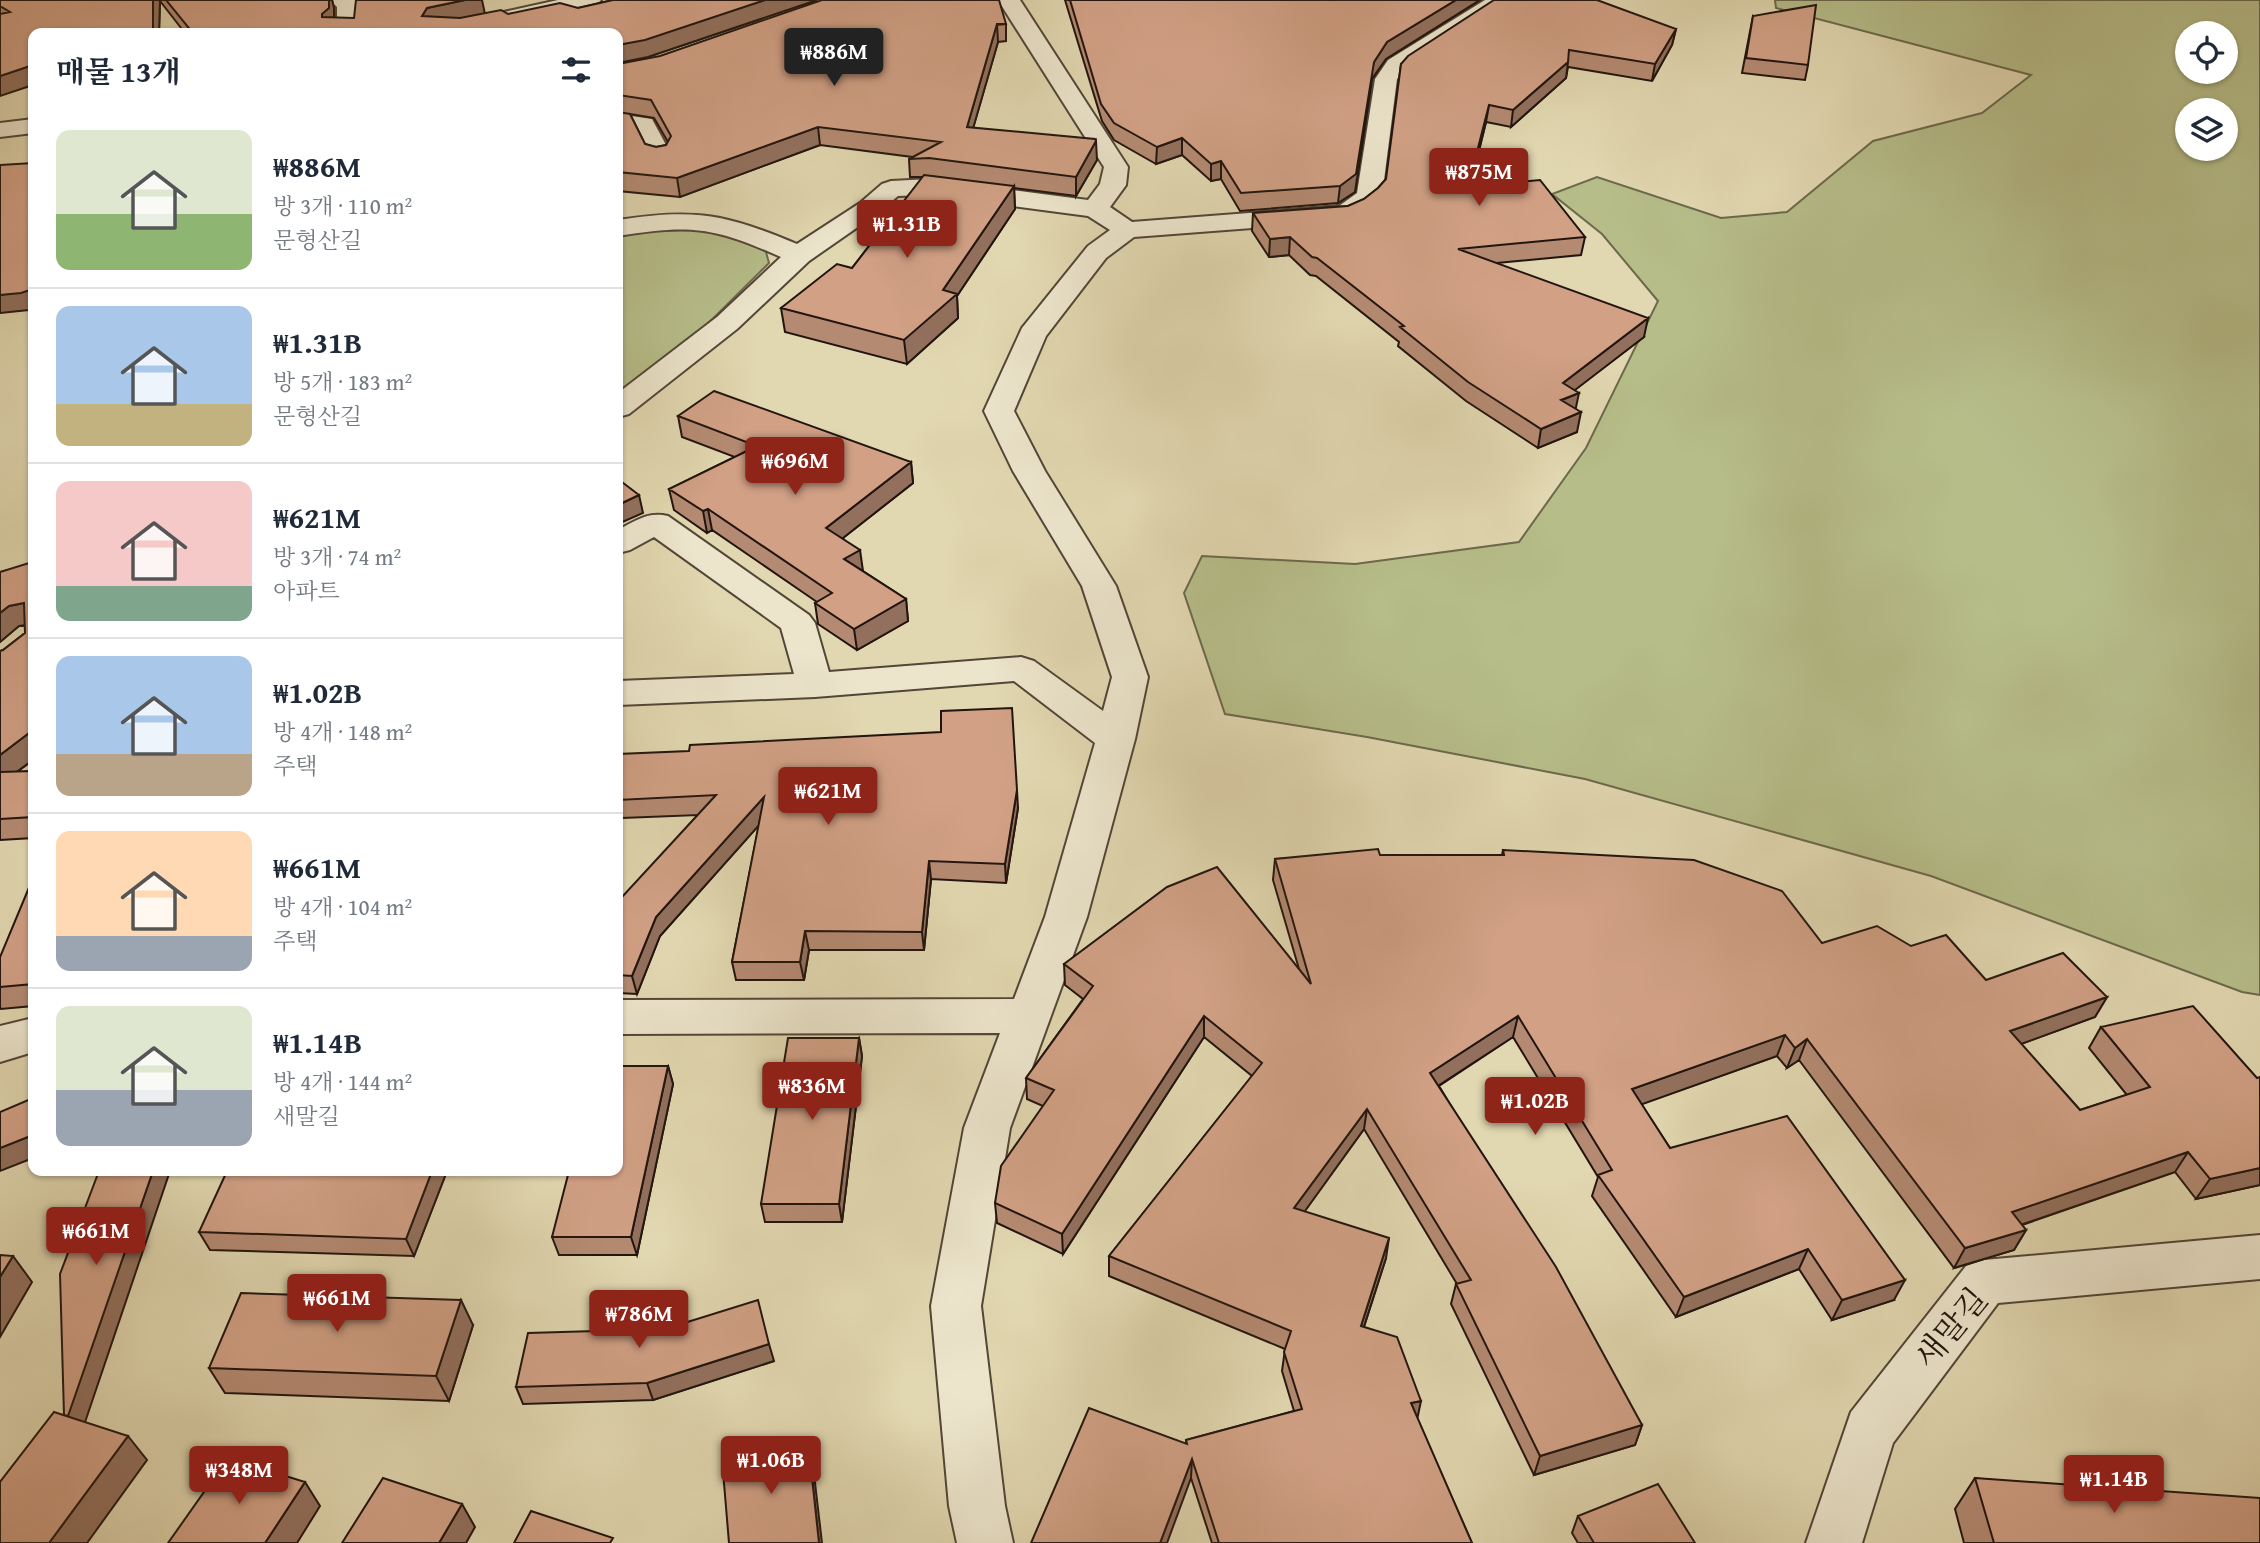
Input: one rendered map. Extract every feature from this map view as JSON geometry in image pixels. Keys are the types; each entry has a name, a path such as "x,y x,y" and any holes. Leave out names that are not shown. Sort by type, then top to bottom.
{"street":[{"path":"341,0 348,4 348,28"},
{"path":"459,28 590,0"},
{"path":"1009,0 1116,167 1112,185 1096,209"},
{"path":"985,1543 977,1506 956,1306 987,1128 1066,917 1116,739 1130,677 1099,586 1030,471 999,411 1032,334 1097,252 1127,230 1346,213 1370,196 1386,79 1396,65 1500,0"},
{"path":"623,122 644,124 660,156"},
{"path":"0,130 28,127"},
{"path":"623,404 727,323 799,255 869,208 891,189 930,187 1096,209 1127,230"},
{"path":"623,227 680,220 710,223 799,255"},
{"path":"623,540 656,523 797,623 815,685"},
{"path":"623,692 815,685 1021,669 1116,739"},
{"path":"623,1017 1029,1016"},
{"path":"0,1044 28,1036"},
{"name":"새말길","path":"1834,1543 1870,1430 1983,1282 2260,1257"}],"green space":[{"path":"1775,0 2260,0 2260,995 2242,992 1931,876 1585,779 1367,737 1225,714 1184,593 1202,556 1355,564 1519,542 1586,448 1658,301 1602,234 1552,194 1597,177 1721,218 1787,212 1873,141 1982,113 2031,75 1776,8"},
{"path":"623,228 734,229 763,241 769,263 662,369 623,389"}],"building":[{"path":"0,0 153,0 153,28 28,28 28,67 0,76 0,14 10,12 0,6"},
{"path":"166,0 329,0 329,8 322,17 354,18 356,0 465,0 427,8 422,16 460,18 501,10 508,14 560,3 578,8 613,0 765,0 645,40 623,44 623,28 189,28"},
{"path":"822,0 999,0 1006,24 997,24 967,127 1096,141 1076,177 929,158 909,159 941,142 818,127 677,178 623,173 623,113 630,114 645,144 656,147 666,145 671,136 651,100 623,96 623,63 660,56"},
{"path":"1070,0 1456,0 1387,42 1374,62 1356,174 1340,186 1241,193 1221,161 1211,164 1182,138 1157,147 1114,123 1101,104"},
{"path":"1494,0 1597,0 1676,29 1655,64 1569,50 1568,62 1513,110 1489,105 1468,187 1540,180 1585,237 1458,249 1648,318 1563,383 1579,393 1561,400 1581,412 1541,429 1468,382 1400,327 1404,326 1317,258 1312,257 1290,237 1270,239 1253,213 1348,206 1364,199 1378,188 1386,179 1401,64 1408,56"},
{"path":"1816,5 1808,65 1746,58 1753,16"},
{"path":"28,163 28,291 0,295 0,165"},
{"path":"924,175 1014,186 943,290 957,294 904,340 781,308 837,264 852,268"},
{"path":"714,391 911,462 826,528 860,550 844,559 906,599 854,629 815,603 832,593 708,509 703,511 669,489 757,446 678,416"},
{"path":"623,483 639,495 623,503"},
{"path":"28,563 28,734 0,755 0,651 25,633 24,603 9,606 0,613 0,572"},
{"path":"1012,708 1017,790 1005,864 929,861 922,932 805,931 800,962 732,962 764,797 656,917 632,976 623,975 623,896 716,795 623,800 623,754 689,751 690,745 941,732 941,711"},
{"path":"28,771 28,817 0,819 0,772"},
{"path":"1378,849 1380,855 1504,855 1503,850 1694,860 1782,891 1822,943 1877,926 1911,946 1946,935 1986,980 2063,953 2107,997 2010,1031 2080,1110 2150,1087 2101,1027 2193,1006 2257,1078 2260,1077 2260,1168 2210,1179 2188,1152 2012,1212 2026,1230 1965,1248 1807,1039 1795,1048 1785,1035 1632,1089 1670,1148 1787,1116 1905,1280 1842,1300 1808,1249 1684,1297 1598,1175 1612,1170 1518,1016 1430,1073 1556,1267 1642,1425 1540,1456 1456,1284 1471,1280 1367,1109 1294,1208 1389,1238 1361,1326 1397,1337 1421,1401 1411,1403 1472,1543 1219,1543 1192,1459 1160,1543 1031,1543 1089,1408 1187,1444 1186,1440 1302,1409 1284,1352 1291,1331 1109,1256 1262,1063 1204,1016 1062,1234 995,1203 1001,1166 1054,1090 1026,1078 1093,986 1064,964 1167,887 1217,867 1311,984 1275,859"},
{"path":"28,890 28,984 0,987 0,957"},
{"path":"788,1038 859,1038 839,1204 761,1204"},
{"path":"623,1066 668,1066 631,1237 552,1237 568,1176 623,1176"},
{"path":"28,1100 28,1137 0,1148 0,1112"},
{"path":"97,1176 151,1176 68,1416 64,1415 60,1274"},
{"path":"225,1176 430,1176 406,1239 199,1232"},
{"path":"0,1255 13,1256 0,1277"},
{"path":"241,1293 461,1300 436,1376 209,1368"},
{"path":"758,1300 769,1344 647,1383 516,1387 528,1333 665,1329"},
{"path":"54,1412 128,1436 49,1543 0,1543 0,1482"},
{"path":"808,1440 819,1543 729,1543 722,1459"},
{"path":"228,1458 305,1482 265,1543 168,1543"},
{"path":"383,1478 462,1504 439,1543 342,1543"},
{"path":"1975,1478 2260,1498 2260,1543 1994,1543"},
{"path":"1658,1484 1695,1543 1594,1543 1578,1516"},
{"path":"531,1511 613,1538 610,1543 514,1543"}]}
